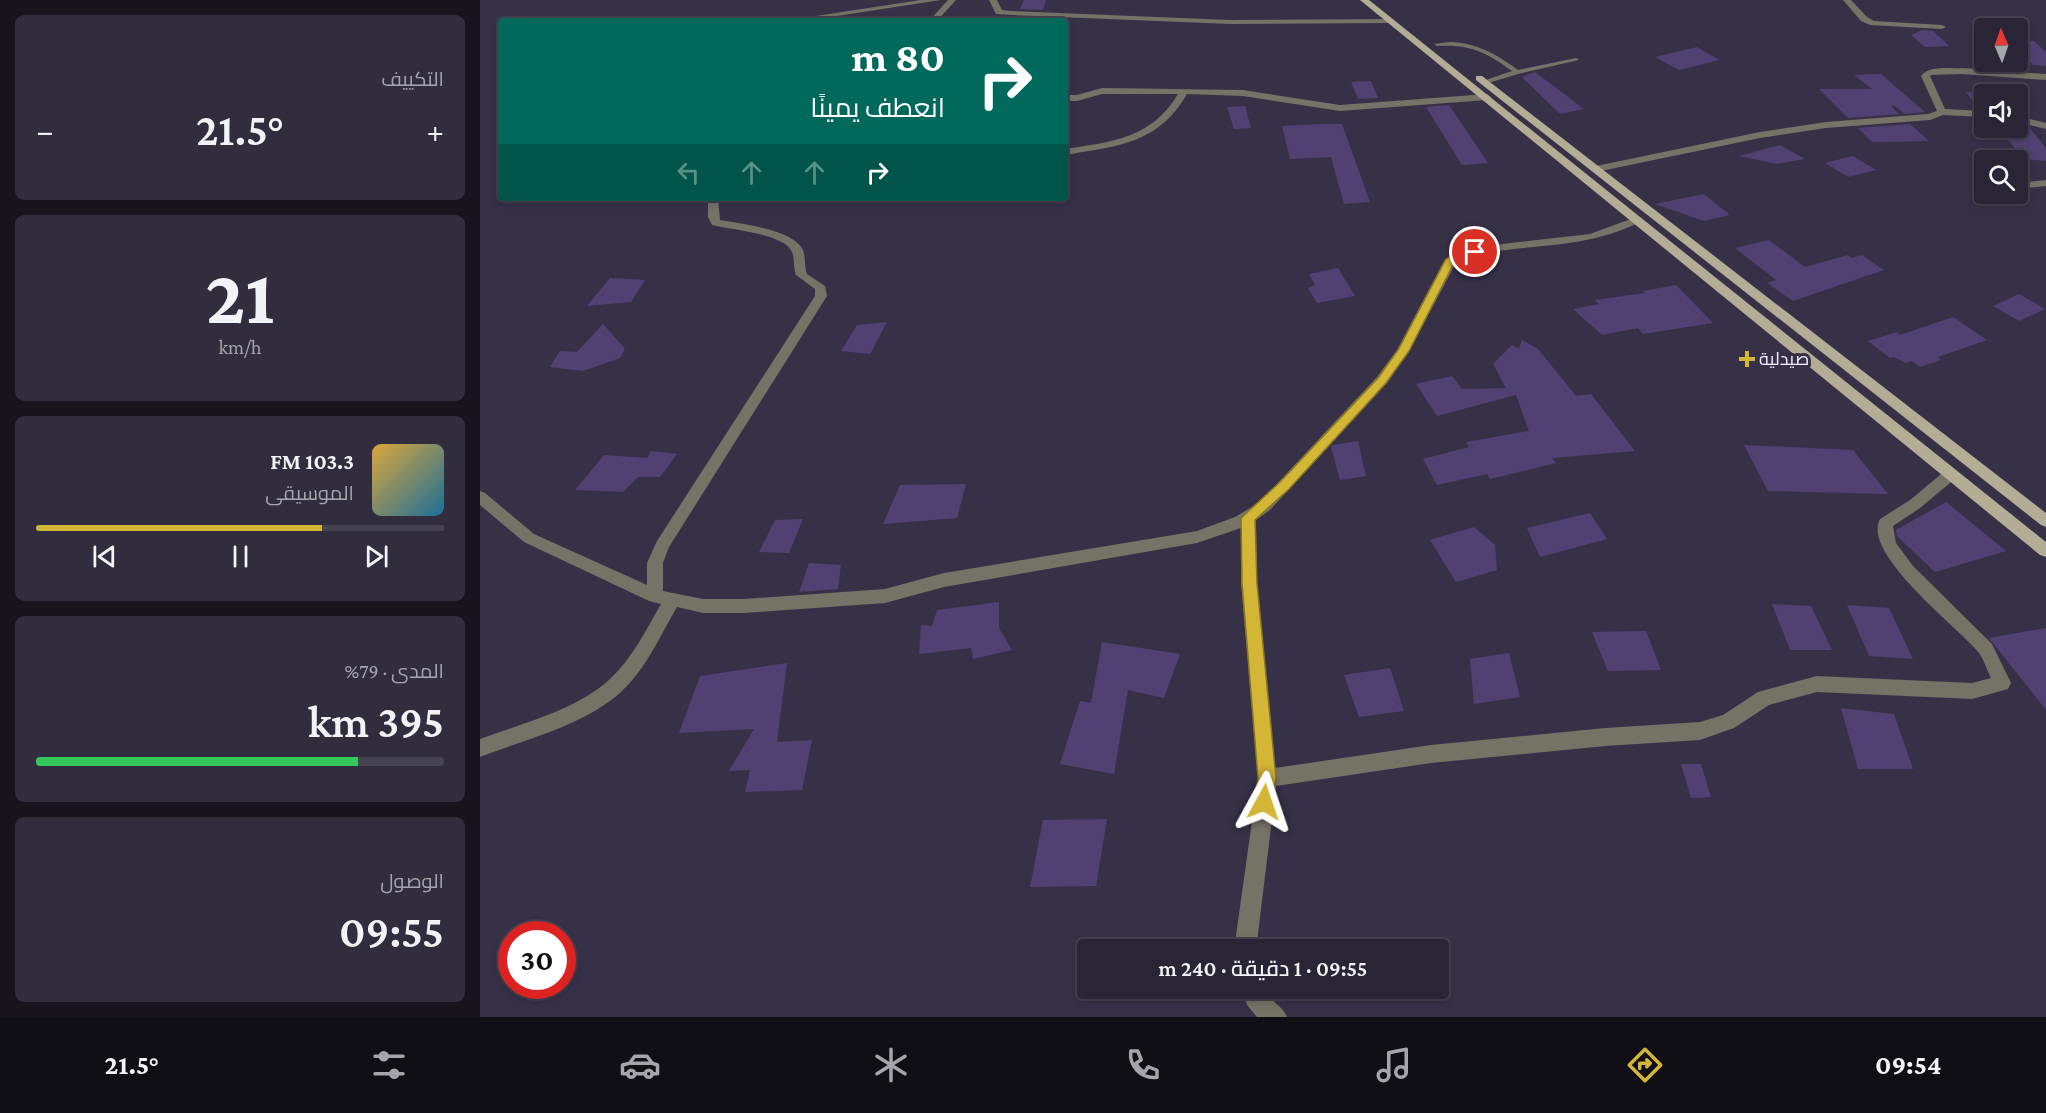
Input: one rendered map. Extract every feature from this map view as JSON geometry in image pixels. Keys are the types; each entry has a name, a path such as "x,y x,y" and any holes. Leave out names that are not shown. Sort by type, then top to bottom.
{"main road":[{"path":"1364,0 1487,97 2046,551"},
{"path":"1380,0 2046,521"}],"street":[{"path":"809,18 937,0"},
{"path":"936,18 952,0"},
{"path":"993,0 999,12 1011,13 1230,22 1391,21"},
{"path":"1847,0 1864,19 1873,23 1942,27"},
{"path":"1942,112 1927,84 1925,75 1929,72 1962,71 2046,77"},
{"path":"1068,98 1077,98 1102,91 1243,93 1340,108 1487,97"},
{"path":"1068,152 1103,146 1156,126 1169,116 1184,91"},
{"path":"1596,169 1760,135 1826,125 1930,117 1942,112 1974,114"},
{"path":"2028,122 2046,126"},
{"path":"2028,185 2046,183"},
{"path":"480,748 581,708 615,686 652,635 663,599 656,563 662,545 821,296 821,288 802,277 798,267 800,255 796,246 780,237 716,223 712,217 713,201"},
{"path":"480,497 529,538 663,599 703,606 744,606 885,596 945,580 1197,537 1225,529 1248,518 1272,499 1382,380 1403,351 1454,257 1495,249 1590,239 1618,230 1636,220"},
{"path":"1267,778 1431,754 1605,737 1700,731 1728,722 1764,698 1817,684 1972,691 2002,683 1986,649 1907,571 1888,545 1885,522 1915,504 1951,474"},
{"path":"1246,939 1267,778 1250,583 1248,518"},
{"path":"1259,999 1268,1014 1276,1017"}],"lane":[{"path":"1437,44 1471,44 1494,55 1517,72"},
{"path":"1485,82 1517,72 1576,60"}],"building":[{"path":"1024,0 1046,0 1043,10 1020,9"},
{"path":"1922,30 1933,31 1949,46 1925,47 1911,35"},
{"path":"2028,41 2034,41 2046,52 2046,66 2033,65 2028,60"},
{"path":"1697,47 1719,60 1679,70 1655,57"},
{"path":"1535,72 1584,109 1560,114 1522,77"},
{"path":"1881,74 1925,112 1905,114 1895,106 1891,106 1899,114 1848,118 1819,89 1872,89 1854,75"},
{"path":"1371,81 1378,98 1358,99 1351,82"},
{"path":"1966,92 1974,93 1974,103"},
{"path":"1449,105 1488,163 1462,165 1426,107"},
{"path":"1245,106 1251,128 1234,129 1227,107"},
{"path":"1342,124 1370,202 1344,204 1331,157 1290,159 1282,126"},
{"path":"1910,124 1929,141 1872,142 1858,128"},
{"path":"2029,127 2046,148 2046,161 2028,159 2028,150 2016,150 2007,138 2028,138"},
{"path":"1780,145 1805,159 1777,164 1739,156"},
{"path":"1853,156 1876,170 1848,177 1825,163"},
{"path":"1704,194 1730,215 1704,221 1655,204"},
{"path":"1769,240 1805,267 1848,255 1852,258 1862,255 1884,270 1793,301 1767,283 1776,280 1735,248"},
{"path":"1338,268 1355,296 1317,303 1308,288 1315,285 1309,274"},
{"path":"610,278 645,280 631,302 587,306"},
{"path":"1676,285 1713,323 1643,334 1638,328 1602,335 1573,309 1599,304 1595,300 1645,293 1643,291"},
{"path":"2019,294 2045,309 2019,321 1993,306"},
{"path":"1953,317 1987,340 1938,357 1941,360 1920,367 1911,361 1906,363 1894,357 1890,358 1868,341 1897,332 1900,335"},
{"path":"887,322 870,354 841,351 857,325"},
{"path":"603,324 625,349 620,358 583,371 550,367 560,351 577,352"},
{"path":"1522,340 1538,349 1576,396 1591,394 1635,451 1552,458 1556,463 1490,479 1487,474 1437,485 1423,459 1469,447 1466,442 1529,431 1516,395 1437,416 1416,384 1452,376 1462,389 1506,388 1493,364 1512,345 1519,349"},
{"path":"1358,441 1366,476 1340,480 1331,447"},
{"path":"1744,445 1853,450 1888,494 1768,491"},
{"path":"651,451 677,454 660,477 638,477 623,492 575,490 604,455 647,458"},
{"path":"966,484 957,518 883,524 900,485"},
{"path":"1946,502 2006,551 1935,572 1897,536 1896,530"},
{"path":"1590,513 1607,539 1540,557 1527,528"},
{"path":"803,519 789,553 759,552 775,520"},
{"path":"1474,527 1495,545 1497,570 1456,582 1430,540"},
{"path":"809,563 841,565 838,589 799,592"},
{"path":"999,602 999,628 1012,650 973,659 971,648 919,654 921,625 932,626 937,610"},
{"path":"1772,604 1811,606 1832,650 1790,650"},
{"path":"1847,605 1889,608 1913,659 1869,656"},
{"path":"2046,628 2046,710 1989,638"},
{"path":"1646,631 1661,670 1608,671 1592,632"},
{"path":"1102,642 1180,654 1164,698 1128,690 1114,774 1060,764 1080,701 1091,703"},
{"path":"1509,653 1520,697 1474,704 1470,659"},
{"path":"787,663 777,742 812,740 802,790 745,792 750,770 729,771 754,729 679,733 700,676"},
{"path":"1390,668 1404,711 1359,717 1344,675"},
{"path":"1841,708 1894,714 1913,769 1858,769"},
{"path":"1681,764 1701,764 1711,797 1691,798"},
{"path":"1107,819 1096,886 1030,887 1043,820"}],"place":[{"name":"صيدلية","path":"1747,359"}],"route":[{"path":"1264,802 1267,778 1250,583 1248,518 1265,506 1382,380 1403,351 1450,261 1462,254 1475,252"}]}
